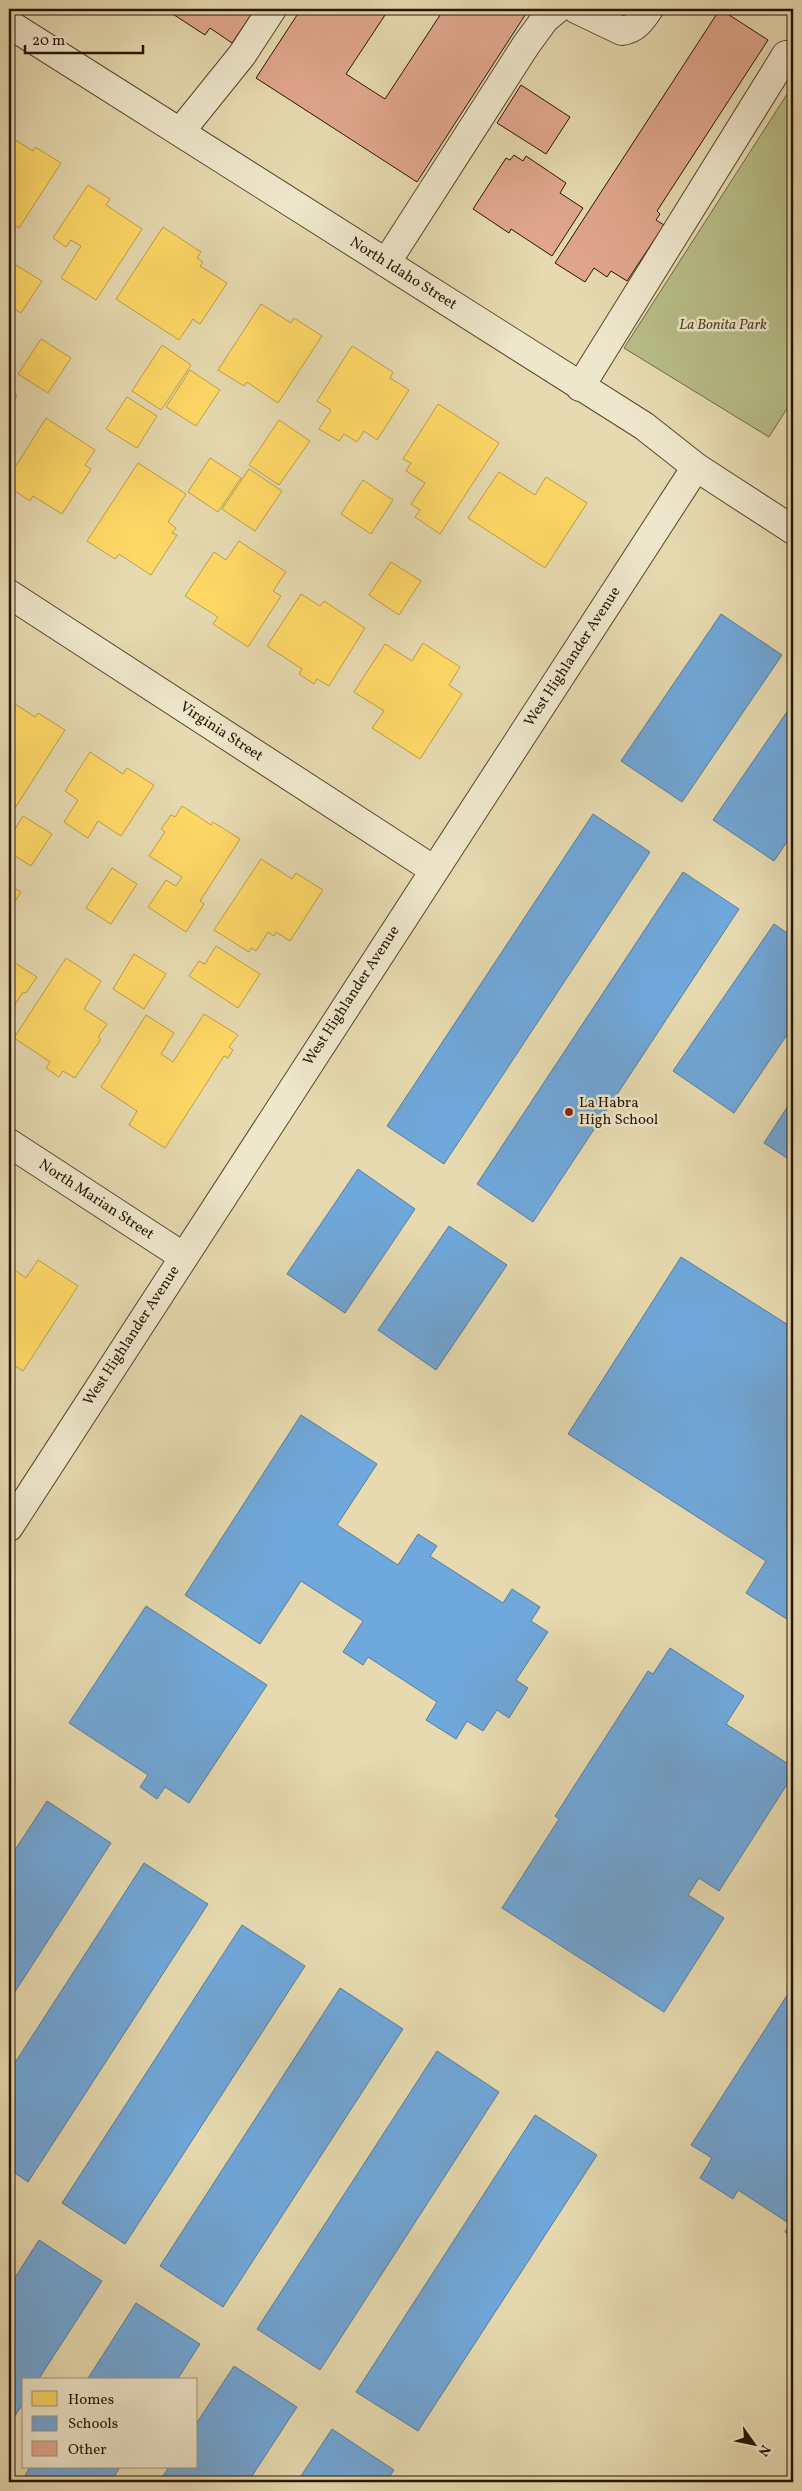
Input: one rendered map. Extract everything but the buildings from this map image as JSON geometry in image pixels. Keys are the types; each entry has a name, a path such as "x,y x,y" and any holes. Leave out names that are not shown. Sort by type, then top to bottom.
{"street":[{"path":"9,17 14,9"},
{"path":"180,132 242,55 272,9"},
{"path":"386,264 526,46 545,19 557,9"},
{"path":"576,9 622,31 630,30 640,23 649,9"},
{"name":"North Idaho Street","path":"9,24 644,426 696,467 793,530"},
{"path":"580,387 786,55"},
{"name":"West Highlander Avenue","path":"9,1526 696,467"},
{"name":"Virginia Street","path":"9,594 434,870"},
{"name":"North Marian Street","path":"9,1143 184,1256"}],"green space":[{"name":"La Bonita Park","path":"793,85 793,399 769,437 624,348"}],"place":[{"name":"La Habra High School","path":"569,1112"}]}
